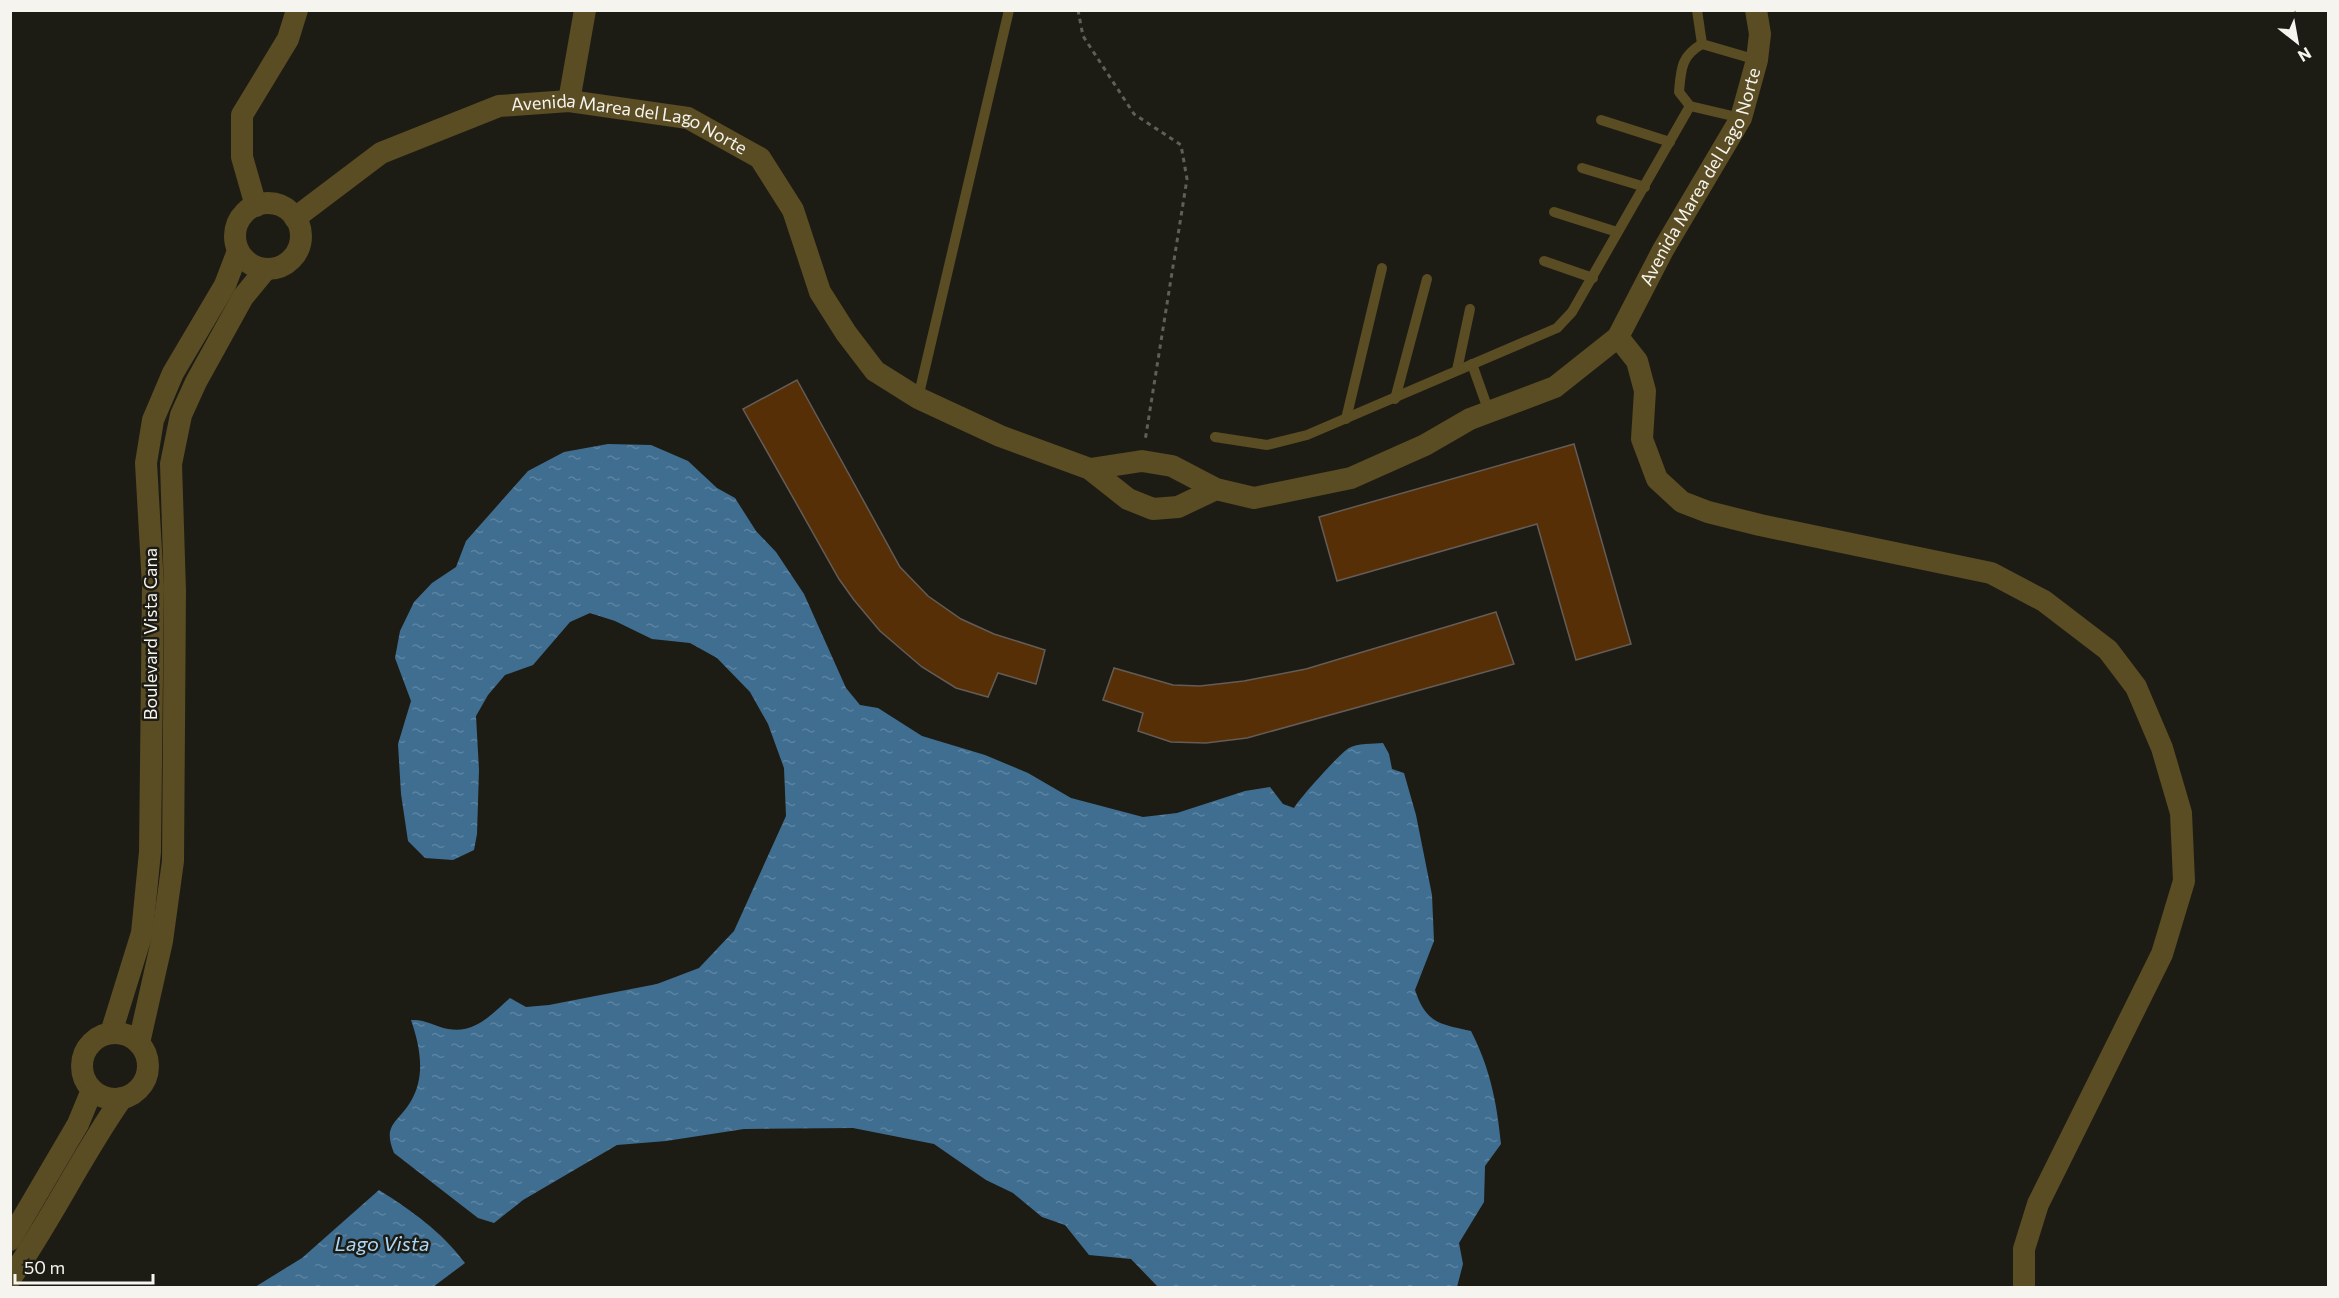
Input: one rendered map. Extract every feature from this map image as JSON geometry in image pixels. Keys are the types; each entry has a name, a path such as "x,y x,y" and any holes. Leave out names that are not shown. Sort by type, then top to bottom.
{"street":[{"path":"256,206 242,157 242,115 288,39 297,10"},
{"path":"569,101 585,10"},
{"name":"Avenida Marea del Lago Norte","path":"1618,337 1663,250 1741,118 1757,60 1760,34 1756,10"},
{"name":"Avenida Marea del Lago Norte","path":"295,218 381,153 499,106 569,101 688,118 760,158 794,210 820,291 846,333 875,371 918,398 1000,436 1089,469 1128,499 1153,509 1178,507 1216,489"},
{"path":"278,205 295,218 301,237 294,257 286,264 267,269 250,264 238,251 236,230 240,220 256,206 278,205"},
{"name":"Boulevard Vista Cana","path":"111,1033 142,933 150,852 153,586 146,463 153,420 174,373 225,285 238,251"},
{"name":"Boulevard Vista Cana","path":"139,1043 162,941 173,861 175,591 171,464 181,415 196,382 243,297 267,269"},
{"path":"1216,489 1254,498 1351,478 1425,445 1490,412 1555,387 1618,337 1637,361 1645,391 1642,439 1657,479 1682,502 1708,512 1760,525 1991,573 2044,601 2108,650 2136,687 2162,748 2181,813 2184,881 2162,954 2038,1204 2024,1249 2024,1287"},
{"name":"Avenida Marea del Lago Norte","path":"1089,469 1142,461 1172,466 1216,489"},
{"path":"10,1279 32,1249 96,1134 122,1098 139,1087 145,1079 147,1060 139,1043 121,1033 111,1033 92,1042 86,1050 82,1071 92,1090 100,1096 122,1098"},
{"path":"10,1240 78,1124 92,1090"}],"lane":[{"path":"918,398 1009,10"},
{"path":"1697,10 1702,44"},
{"path":"1741,118 1690,106 1679,92 1680,73 1688,53 1702,44 1757,60"},
{"path":"1215,437 1267,445 1306,435 1557,328 1572,312 1593,278 1690,106"},
{"path":"1601,120 1671,142"},
{"path":"1582,168 1645,187"},
{"path":"1554,212 1617,232"},
{"path":"1544,261 1593,278"},
{"path":"1346,419 1382,268"},
{"path":"1395,399 1427,279"},
{"path":"1457,370 1470,309"},
{"path":"1472,364 1490,412"}],"path":[{"path":"1078,10 1083,36 1134,114 1181,145 1187,179 1142,461"}],"water":[{"path":"608,444 651,445 688,461 717,488 735,498 756,531 776,552 804,594 846,688 860,705 878,708 922,736 985,755 1028,773 1071,798 1143,817 1177,813 1245,791 1270,787 1283,804 1294,808 1320,776 1349,748 1361,744 1383,743 1389,754 1392,769 1404,773 1416,815 1432,895 1434,941 1415,990 1429,1016 1442,1024 1471,1031 1488,1072 1499,1129 1501,1144 1485,1166 1484,1202 1459,1243 1463,1264 1457,1287 1158,1287 1131,1259 1089,1255 1065,1225 1042,1217 1013,1193 986,1180 934,1144 853,1128 744,1129 666,1141 617,1145 523,1200 494,1223 478,1218 394,1153 390,1136 393,1124 411,1101 419,1081 419,1050 411,1020 448,1029 467,1029 490,1016 510,998 526,1007 549,1005 657,984 699,968 734,931 786,816 784,768 768,724 750,692 717,658 690,643 652,639 615,621 590,613 570,622 533,665 505,675 488,695 476,716 479,770 477,834 474,850 453,860 425,858 408,841 401,794 398,744 411,701 395,658 400,631 414,602 432,583 456,567 466,541 528,471 564,452"},
{"name":"Lago Vista","path":"379,1190 425,1222 465,1263 433,1287 255,1287 302,1258"}],"building":[{"path":"797,380 900,567 928,596 961,619 994,634 1045,650 1036,684 998,673 988,697 956,688 922,667 880,631 854,600 839,579 743,409"},
{"path":"1574,444 1631,644 1576,660 1537,524 1337,581 1319,517"},
{"path":"1496,612 1514,664 1247,738 1206,743 1171,742 1138,731 1143,713 1103,700 1114,668 1173,685 1200,686 1244,681 1306,669"}]}
